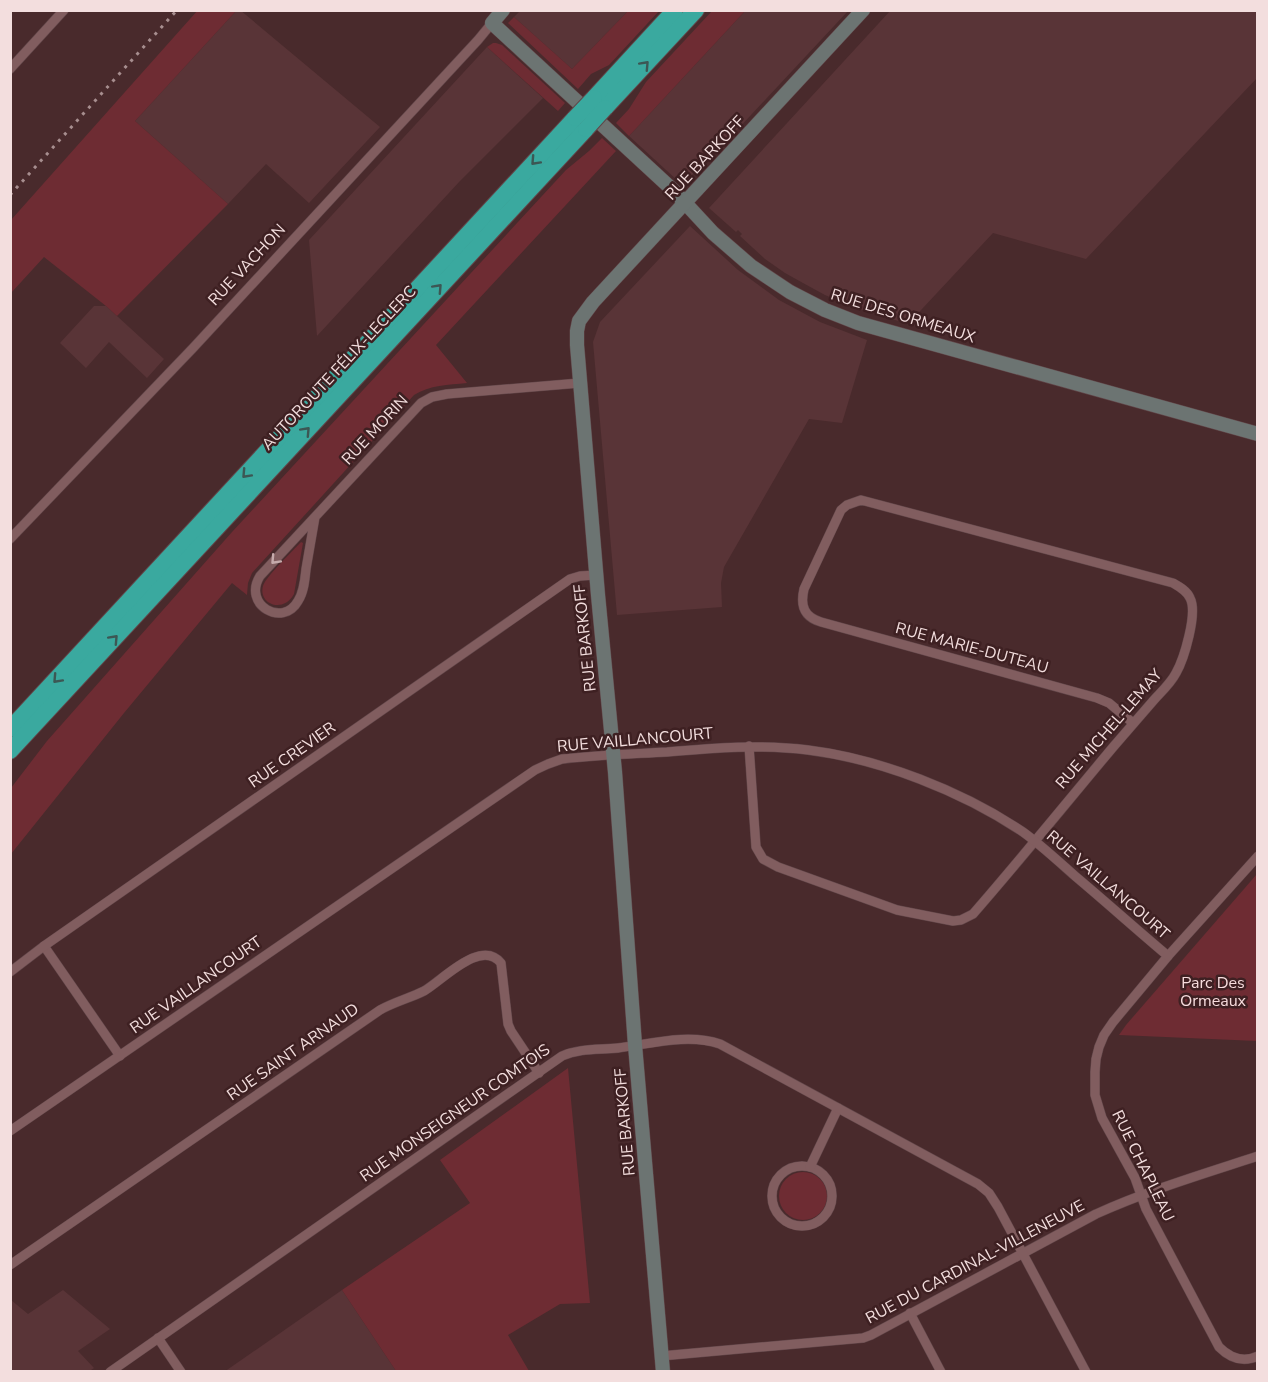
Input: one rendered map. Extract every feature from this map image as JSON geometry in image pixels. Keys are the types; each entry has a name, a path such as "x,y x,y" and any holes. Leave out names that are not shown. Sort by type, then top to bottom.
{"highway":[{"name":"AUTOROUTE FÉLIX-LECLERC","path":"599,103 675,10"},
{"name":"AUTOROUTE FÉLIX-LECLERC","path":"10,729 599,103 696,10"},
{"name":"AUTOROUTE FÉLIX-LECLERC","path":"12,750 580,123"},
{"path":"10,722 40,697"}],"street":[{"path":"10,69 64,10"},
{"name":"RUE VACHON","path":"10,539 193,348 478,40 503,10"},
{"name":"RUE BARKOFF","path":"663,1371 577,331 581,318 593,302 863,10"},
{"name":"RUE DES ORMEAUX","path":"492,23 675,192 713,233 760,273 790,292 858,323 1257,434"},
{"name":"RUE MORIN","path":"315,517 300,598 287,612 267,610 255,596 258,579 315,517 412,412 421,403 447,394 580,383"},
{"name":"RUE MICHEL-LEMAY","path":"749,746 756,847 763,859 778,867 897,910 953,921 961,920 973,914 1175,676 1181,665 1193,607 1187,593 1181,587 1173,584 861,500 853,501 841,510 804,589 803,606"},
{"name":"RUE CREVIER","path":"10,972 570,579 596,574"},
{"name":"RUE MARIE-DUTEAU","path":"803,606 812,620 1097,698 1108,703 1133,723"},
{"name":"RUE VAILLANCOURT","path":"10,1131 535,770 562,759 749,746 787,747 825,752 903,774 982,807 1022,832 1168,956"},
{"name":"RUE CHAPLEAU","path":"1257,855 1113,1022 1104,1035 1096,1059 1094,1084 1102,1118 1135,1178 1146,1209 1219,1347 1228,1355 1240,1359 1246,1360 1257,1356"},
{"path":"44,946 120,1056"},
{"name":"RUE SAINT ARNAUD","path":"10,1265 380,1010 421,992 468,960 478,956 492,956 501,963 510,1031 539,1073"},
{"name":"RUE MONSEIGNEUR COMTOIS","path":"110,1371 562,1056 570,1053 696,1039 720,1044 978,1184 998,1206 1086,1371"},
{"path":"810,1167 838,1108"},
{"name":"RUE DU CARDINAL-VILLENEUVE","path":"662,1356 863,1338 1096,1214 1141,1194 1257,1156"},
{"path":"794,1167 810,1167 819,1171 831,1186 831,1206 819,1221 810,1226 801,1227 784,1221 775,1209 772,1198 777,1180 786,1171 794,1167"},
{"path":"910,1313 941,1371"},
{"path":"158,1338 182,1371"}],"shaded area":[{"path":"240,10 380,127 309,203 266,164 228,204 135,121 236,11"},
{"path":"520,11 628,11 572,69 514,17"},
{"path":"745,11 848,11 696,174 694,173 685,181 678,181 629,136"},
{"path":"890,11 1257,11 1257,78 1086,259 993,233 908,324 853,307 785,273 765,259 740,236 742,234 738,230 736,232 709,208"},
{"path":"487,47 543,98 460,181 317,336 309,240"},
{"path":"690,226 738,270 779,300 820,322 867,340 842,423 809,419 724,567 721,583 722,607 617,615 593,342 600,322"},
{"path":"94,306 106,306 164,359 147,378 109,342 86,368 60,343"},
{"path":"63,1290 110,1329 78,1351 94,1368 88,1372 11,1371 11,1300 28,1314"},
{"path":"342,1290 396,1371 224,1372"}],"green space":[{"path":"198,10 236,11 135,121 228,204 117,316 44,257 11,293 11,220"},
{"path":"628,11 659,11 609,65 591,74 578,89 508,23 514,17 572,69"},
{"path":"712,11 745,11 629,136 616,123 629,109 646,82"},
{"path":"493,43 502,45 565,103 558,111 487,47"},
{"path":"602,138 616,151 436,345 467,383 433,387 414,395 252,573 247,595 232,583 11,854 11,788 47,741 232,532 566,170"},
{"path":"301,542 303,543 294,594 284,604 268,602 262,592 265,581"},
{"name":"Parc Des Ormeaux","path":"1257,874 1257,1041 1119,1035 1126,1025"},
{"path":"568,1068 590,1303 560,1304 508,1335 529,1371 396,1371 342,1290 470,1203 440,1160"},
{"path":"803,1172 820,1179 827,1196 820,1213 803,1220 786,1213 779,1196 786,1179"}],"railway":[{"path":"10,195 177,10"}]}
